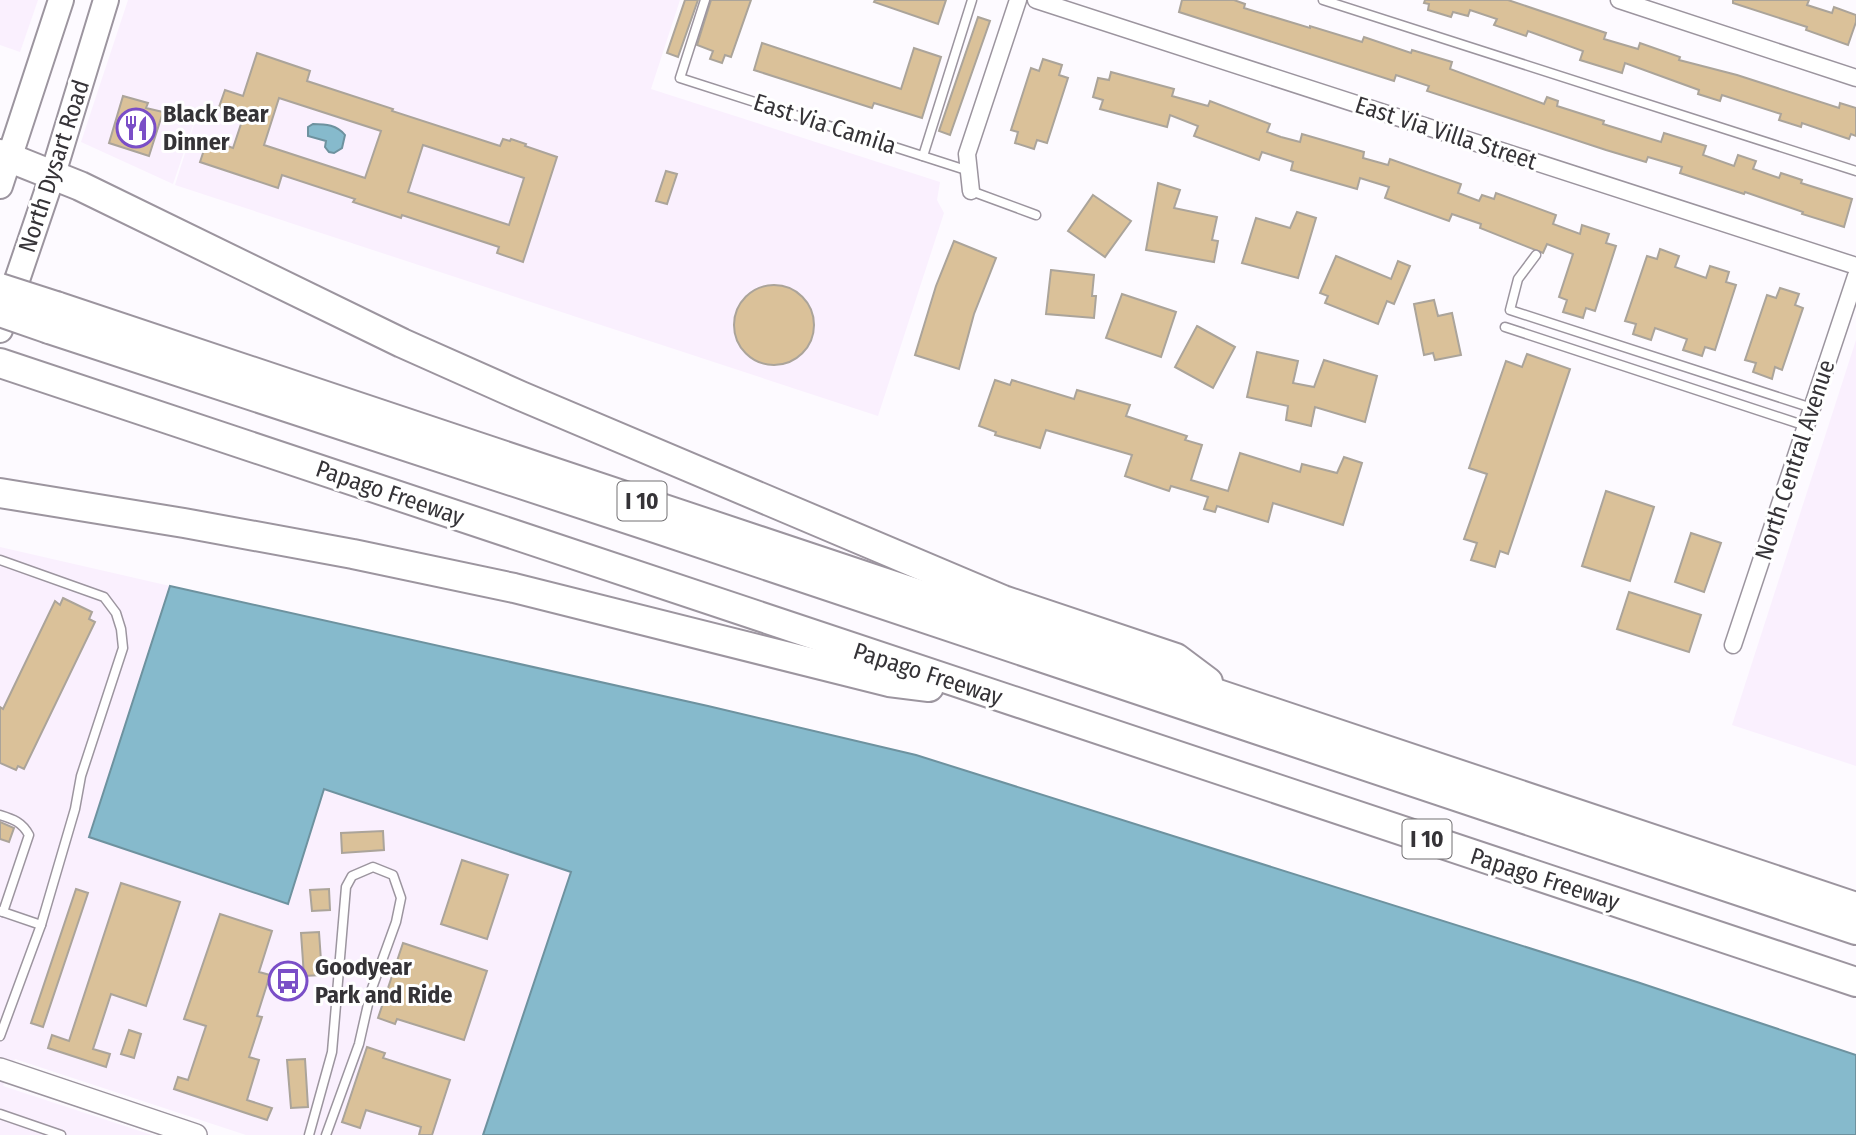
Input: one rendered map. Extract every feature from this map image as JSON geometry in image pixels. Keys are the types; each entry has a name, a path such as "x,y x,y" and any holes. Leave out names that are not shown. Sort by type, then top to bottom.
{"highway":[{"path":"5,155 53,174 402,343 521,396 1003,600 1176,658 1227,696"},
{"name":"I 10","path":"0,288 52,317 1227,696 1856,907"},
{"path":"0,312 52,317 658,529 1856,930"},
{"name":"Papago Freeway","path":"0,363 1856,982"},
{"path":"0,493 353,554 527,591 889,682 997,697"}],"main road":[{"name":"North Dysart Road","path":"0,186 5,155 61,0"},
{"name":"North Dysart Road","path":"0,330 53,174 106,0"}],"street":[{"path":"971,191 967,154 1018,0"},
{"name":"East Via Villa Street","path":"1036,0 1856,266"},
{"path":"1619,0 1856,78"},
{"name":"North Central Avenue","path":"1733,645 1856,275"},
{"path":"0,1069 196,1135"}],"lane":[{"name":"East Via Camila","path":"705,0 680,78 969,171"},
{"path":"923,156 972,0"},
{"path":"1323,0 1856,171"},
{"path":"971,191 1036,215"},
{"path":"1536,255 1518,279 1510,310 1812,408"},
{"path":"1505,327 1806,426"},
{"path":"1763,412 1769,394"},
{"path":"0,560 104,597 116,613 123,648 81,776 75,809 41,925 0,1036"},
{"path":"0,815 16,820 25,827 29,835 2,911 41,925"},
{"path":"309,1135 332,1052 346,887 352,876 373,867 393,875 401,898 396,922 371,991 359,1044 326,1135"},
{"path":"0,1114 61,1135"}],"shaded area":[{"path":"0,0 38,0 20,52 0,45"},
{"path":"128,0 680,0 651,89 940,182 937,200 944,213 878,416 175,185 202,99 173,184 81,142"},
{"path":"1856,340 1856,766 1732,725"},
{"name":"Goodyear Park and Ride","path":"0,547 170,586 90,837 323,789 571,872 483,1135 246,1135 15,1059 3,1086 152,1135 0,1135"}],"water":[{"path":"313,124 331,126 342,132 345,135 342,148 334,153 329,152 325,147 326,141 308,136 308,127"},
{"path":"170,586 916,755 1637,982 1856,1055 1856,1135 483,1135 571,872 324,789 288,904 89,837"}],"building":[{"path":"685,0 698,0 678,57 667,53"},
{"path":"711,0 751,0 731,57 725,55 722,63 710,59 713,51 697,45"},
{"path":"946,0 938,24 874,2"},
{"path":"1182,0 1234,0 1245,4 1244,8 1310,28 1362,42 1364,37 1411,53 1412,50 1452,62 1450,69 1544,104 1547,97 1558,101 1557,106 1661,142 1664,133 1706,146 1703,155 1734,166 1738,155 1756,161 1753,169 1779,178 1781,173 1802,180 1801,183 1852,199 1844,227 1745,192 1744,194 1680,173 1682,167 1648,157 1646,162 1606,150 1427,91 1429,86 1396,75 1394,81 1179,12"},
{"path":"1425,0 1508,0 1606,33 1604,39 1638,49 1640,43 1680,57 1679,60 1737,75 1839,108 1840,103 1856,108 1856,136 1851,134 1849,139 1802,123 1801,127 1779,120 1781,114 1722,95 1720,101 1698,94 1699,90 1625,63 1622,73 1580,60 1583,51 1528,31 1526,36 1494,25 1497,19 1470,10 1468,16 1453,12 1451,17 1428,10 1429,4 1424,3"},
{"path":"1733,0 1809,0 1807,5 1832,13 1834,7 1856,15 1856,22 1848,45 1806,30 1807,27 1733,3"},
{"path":"978,17 990,21 950,135 939,131"},
{"path":"762,43 901,89 914,48 941,57 922,118 874,103 872,108 754,70"},
{"path":"257,53 310,71 307,81 393,109 392,111 500,146 503,139 511,139 557,157 523,262 497,253 499,247 402,215 401,218 353,202 355,199 282,175 278,188 200,162 206,144 211,145 213,141 233,148 243,118 219,107 225,90 243,96","holes":["279,98 381,131 365,178 264,145","423,145 524,178 509,225 408,192"]},
{"path":"1043,59 1062,65 1059,75 1068,78 1047,143 1037,140 1034,149 1015,143 1018,132 1011,130 1031,68 1039,71"},
{"path":"1111,72 1174,89 1172,96 1208,106 1210,101 1270,124 1267,132 1281,137 1300,142 1302,134 1364,152 1363,158 1388,165 1390,159 1461,184 1458,193 1479,201 1482,195 1494,199 1496,193 1556,215 1553,224 1580,234 1582,225 1609,234 1606,243 1616,246 1595,311 1586,308 1583,318 1563,312 1567,300 1559,297 1573,254 1547,244 1543,253 1480,228 1481,224 1452,214 1449,221 1385,198 1389,187 1360,178 1357,189 1291,170 1293,162 1262,152 1259,160 1194,136 1198,126 1170,115 1167,127 1100,109 1103,100 1093,97 1098,78 1109,80"},
{"name":"Black Bear Dinner","path":"123,96 148,103 146,108 163,112 149,156 109,143"},
{"path":"666,171 677,174 667,204 656,201"},
{"path":"1158,183 1180,190 1174,208 1217,217 1212,240 1218,241 1214,262 1146,250"},
{"path":"1093,195 1131,221 1105,257 1068,231"},
{"path":"1297,212 1316,218 1298,278 1242,263 1256,218 1290,228"},
{"path":"954,241 996,258 974,314 959,369 915,355 936,286"},
{"path":"1660,249 1679,256 1675,267 1706,278 1710,266 1729,272 1726,282 1736,285 1715,350 1705,347 1702,356 1683,350 1687,339 1655,328 1651,340 1633,334 1636,324 1625,321 1647,256 1657,259"},
{"path":"1336,256 1391,279 1398,261 1410,266 1394,304 1387,301 1378,324 1325,303 1328,296 1320,293"},
{"path":"1051,270 1094,275 1094,318 1046,314"},
{"path":"774,285 789,288 802,297 811,310 814,325 811,340 802,353 789,362 774,365 759,362 746,353 737,340 734,325 737,310 746,297 759,288"},
{"path":"1780,288 1799,294 1795,305 1803,308 1782,370 1775,367 1772,379 1753,372 1756,363 1745,360 1767,295 1776,298"},
{"path":"1122,294 1176,312 1161,357 1106,338"},
{"path":"1434,300 1438,316 1452,313 1461,355 1435,360 1433,353 1424,355 1414,304"},
{"path":"1197,326 1235,347 1213,388 1175,367"},
{"path":"1257,352 1298,361 1293,383 1314,387 1324,360 1377,376 1365,422 1315,407 1311,426 1286,420 1288,406 1247,397"},
{"path":"1527,354 1570,369 1508,554 1500,551 1495,567 1471,560 1477,543 1464,539 1487,474 1469,468 1506,361 1522,367"},
{"path":"995,380 1010,385 1012,380 1074,399 1077,390 1130,405 1126,416 1187,436 1185,440 1202,445 1191,480 1228,491 1240,453 1300,472 1302,464 1337,473 1344,457 1362,463 1343,525 1273,503 1268,522 1217,506 1215,512 1204,509 1208,497 1171,486 1169,491 1125,476 1132,455 1046,430 1040,448 995,435 996,432 979,426"},
{"path":"1606,491 1654,507 1630,581 1582,566"},
{"path":"1691,533 1721,543 1704,592 1675,582"},
{"path":"1629,592 1701,615 1689,652 1617,629"},
{"path":"63,598 92,612 89,619 95,622 24,769 18,766 16,770 0,763 0,707 3,709 55,601 60,605"},
{"path":"0,822 14,828 9,842 0,839"},
{"path":"383,831 384,850 342,853 341,833"},
{"path":"462,860 508,875 487,939 441,924"},
{"path":"121,883 180,902 146,1006 111,994 93,1049 110,1054 106,1067 48,1048 52,1035 69,1041"},
{"path":"76,889 88,893 43,1027 31,1023"},
{"path":"329,889 330,910 312,911 310,890"},
{"path":"220,914 272,931 259,972 270,975 257,1016 262,1017 249,1057 259,1060 247,1100 272,1108 267,1120 174,1089 178,1077 188,1080 206,1026 184,1019"},
{"path":"319,932 322,975 304,976 301,933"},
{"path":"403,943 487,971 464,1040 397,1019 395,1024 378,1018"},
{"path":"129,1030 141,1034 134,1058 121,1054"},
{"path":"367,1047 385,1053 383,1058 450,1080 432,1135 419,1135 421,1127 366,1110 360,1128 342,1122"},
{"path":"305,1059 308,1107 291,1108 287,1060"}],"place":[{"name":"Black Bear Dinner","path":"136,128"},
{"name":"Goodyear Park and Ride","path":"288,981"}]}
